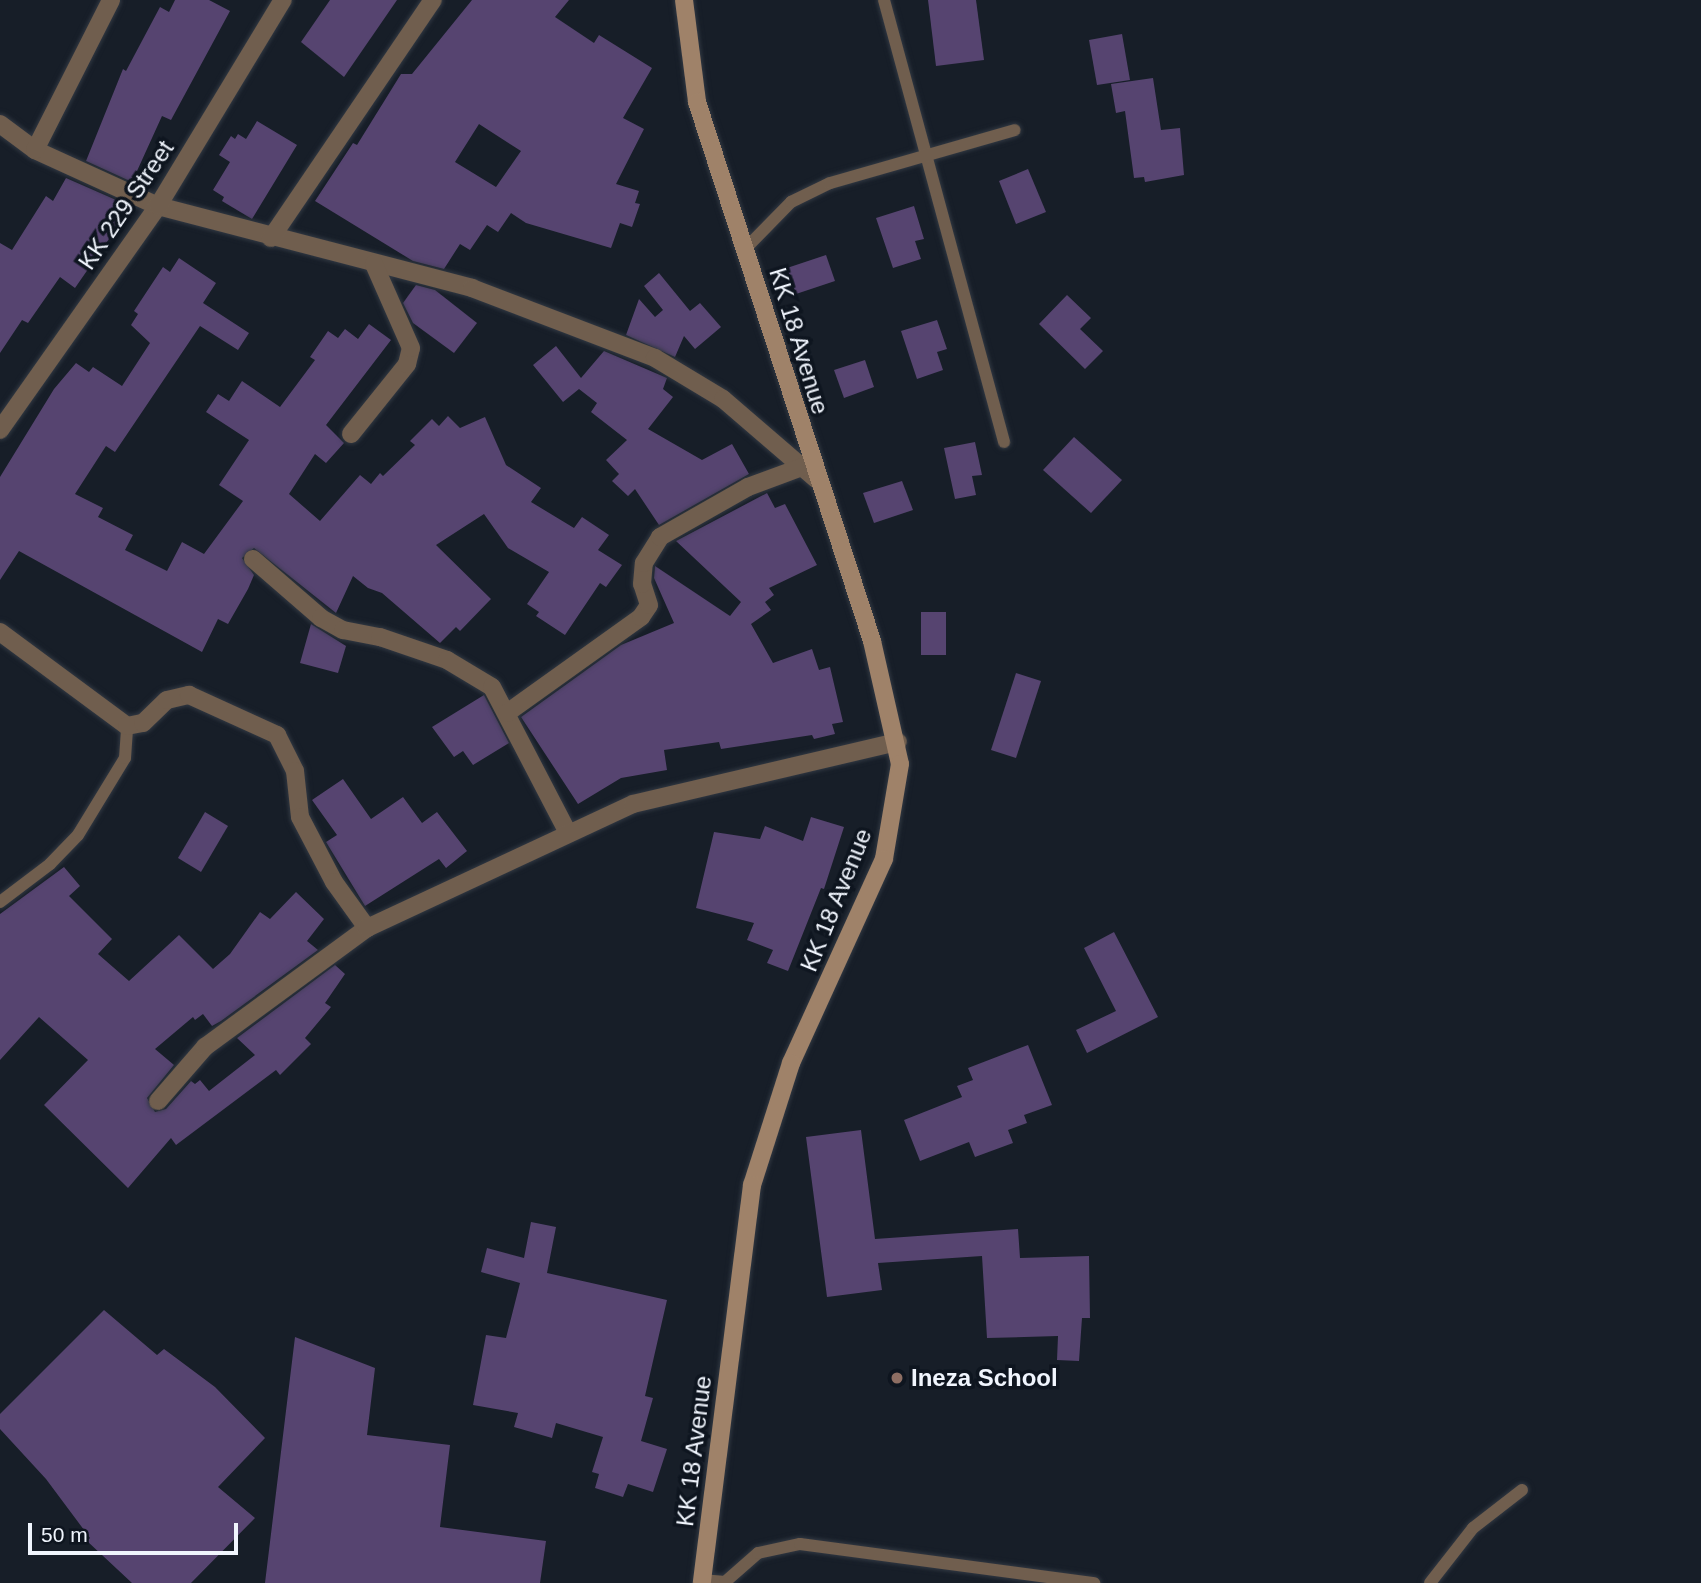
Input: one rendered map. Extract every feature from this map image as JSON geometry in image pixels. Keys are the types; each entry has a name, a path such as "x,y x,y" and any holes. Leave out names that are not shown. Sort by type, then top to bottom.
{"main road":[{"name":"KK 18 Avenue","path":"684,0 697,102 816,479 872,640 898,742 897,794 884,859 791,1063 752,1185 702,1581"}],"street":[{"path":"35,150 111,0"},
{"name":"KK 229 Street","path":"0,430 159,206 283,0"},
{"path":"271,238 433,0"},
{"path":"0,124 35,150 159,206 271,238 472,288 655,358 723,399 816,479"},
{"path":"351,434 408,364 411,348 374,264"},
{"path":"507,713 641,617 649,605 642,584 644,563 660,537 748,487 802,467"},
{"path":"253,559 321,618 343,630 411,647 474,674 492,687 567,831"},
{"path":"0,632 127,726 143,723 167,700 190,695 277,735 295,771 300,817 334,882 366,928"},
{"path":"158,1101 205,1046 366,928 567,831 633,804 898,742"}],"lane":[{"path":"884,0 928,153 1004,442"},
{"path":"745,249 791,202 831,183 1015,130"},
{"path":"0,902 50,864 78,835 125,758 127,726"},
{"path":"1430,1583 1473,1528 1522,1490"},
{"path":"702,1581 725,1581 758,1553 800,1544 1094,1583"}],"building":[{"path":"175,0 209,0 230,11 171,120 162,116 132,182 86,161 123,69 126,71 160,7 169,12"},
{"path":"330,0 397,0 344,77 301,42"},
{"path":"472,0 569,0 555,17 594,43 599,35 652,68 623,118 644,129 616,184 639,191 635,203 640,204 632,227 620,223 611,248 526,223 511,213 498,232 487,225 470,250 460,244 444,269 413,261 315,201 353,143 357,145 401,74 412,74","holes":["479,124 521,151 496,187 455,162"]},
{"path":"928,0 976,0 984,60 936,66"},
{"path":"1122,34 1130,80 1097,85 1089,40"},
{"path":"1153,78 1161,130 1180,128 1184,175 1145,182 1144,177 1134,178 1125,111 1116,113 1111,84"},
{"path":"257,121 297,145 252,219 222,201 224,197 213,190 230,162 219,155 231,136 235,139 238,134 246,139"},
{"path":"1028,169 1046,212 1016,224 999,181"},
{"path":"66,178 123,203 121,209 127,213 75,288 60,277 28,323 22,320 0,353 0,243 12,250 46,196 53,201"},
{"path":"914,206 924,239 915,241 921,259 893,268 876,218"},
{"path":"826,255 835,281 796,294 787,268"},
{"path":"179,258 216,283 203,303 249,333 238,350 200,326 115,452 106,446 75,494 103,508 98,517 133,535 125,550 167,571 182,542 204,554 243,501 219,485 249,440 206,412 218,394 229,401 242,381 280,407 315,360 310,357 328,331 338,338 345,329 358,339 369,324 391,340 326,425 344,443 326,463 315,454 289,494 320,521 360,475 371,484 380,473 383,476 415,445 410,441 432,419 439,426 448,416 460,428 485,417 506,465 541,488 531,502 574,528 582,517 609,535 598,550 622,565 606,587 600,583 565,635 536,616 539,612 527,604 549,572 508,548 484,514 436,545 491,599 460,631 456,627 440,643 382,593 368,588 353,576 336,613 254,548 242,558 254,575 248,589 228,624 218,619 202,652 19,551 0,580 0,477 54,389 76,363 89,372 93,367 122,386 150,343 131,325 138,314 134,311 163,267 170,272"},
{"path":"659,273 690,311 700,303 721,327 695,349 684,336 675,357 626,335 639,299 655,317 663,310 644,286"},
{"path":"416,285 435,290 477,323 454,353 413,323 403,303"},
{"path":"1067,295 1091,318 1080,329 1103,351 1085,369 1039,324"},
{"path":"937,320 947,349 937,352 943,370 917,379 901,331"},
{"path":"556,346 581,378 604,351 667,378 663,389 673,397 648,429 702,460 732,444 749,474 659,525 635,489 628,496 612,481 619,474 606,460 627,440 591,412 597,403 579,389 563,402 533,365"},
{"path":"865,360 874,387 844,398 834,370"},
{"path":"1074,437 1122,480 1091,513 1043,470"},
{"path":"975,442 982,475 972,476 976,495 955,499 944,448"},
{"path":"902,481 913,510 874,523 863,493"},
{"path":"767,493 775,508 785,504 817,565 769,588 774,595 765,602 771,610 751,624 773,663 812,649 819,670 830,667 843,722 832,724 835,734 814,739 812,735 721,749 719,742 664,750 667,770 621,778 578,804 521,717 621,645 674,623 654,578 655,566 730,616 741,602 676,541"},
{"path":"921,612 946,612 946,655 921,655"},
{"path":"311,624 346,646 338,673 300,663"},
{"path":"1016,673 1041,681 1016,758 991,750"},
{"path":"484,695 509,743 473,765 463,751 454,757 432,727"},
{"path":"343,779 371,819 403,797 422,823 437,812 467,851 446,868 439,859 365,906 326,842 337,835 312,800"},
{"path":"205,812 228,826 201,872 178,858"},
{"path":"811,817 844,827 824,889 821,888 788,971 767,963 773,950 747,940 754,923 696,908 714,832 760,839 765,826 803,841"},
{"path":"64,867 80,886 69,896 112,939 98,954 129,981 179,935 213,969 230,954 260,912 270,919 296,892 324,919 307,941 318,950 221,1021 212,1026 203,1014 195,1020 193,1017 155,1049 174,1065 147,1098 155,1112 166,1109 191,1081 195,1084 200,1080 209,1091 255,1055 237,1038 335,965 345,974 325,1003 331,1007 305,1038 311,1044 280,1075 276,1070 176,1145 171,1138 128,1188 44,1105 88,1060 39,1017 0,1060 0,914"},
{"path":"1114,932 1158,1017 1087,1053 1076,1030 1116,1011 1084,948"},
{"path":"1028,1045 1052,1105 1024,1115 1027,1123 1008,1130 1013,1143 975,1157 969,1142 920,1161 904,1120 962,1097 957,1086 973,1080 968,1068"},
{"path":"861,1130 875,1239 1018,1229 1020,1258 1089,1256 1090,1318 1082,1318 1079,1361 1057,1360 1058,1336 987,1338 982,1256 878,1263 882,1290 827,1297 806,1137"},
{"path":"531,1222 556,1227 547,1273 667,1300 645,1396 653,1398 641,1441 667,1449 653,1492 628,1484 623,1497 595,1488 599,1474 592,1472 603,1437 556,1423 552,1438 514,1427 518,1413 473,1405 486,1335 506,1338 520,1283 481,1272 487,1248 524,1258"},
{"path":"104,1310 157,1355 164,1349 215,1387 265,1438 218,1487 255,1518 191,1583 132,1583 87,1541 90,1538 46,1479 0,1429 0,1414"},
{"path":"295,1337 375,1368 367,1435 450,1445 440,1527 546,1541 540,1583 265,1583"}],"place":[{"name":"Ineza School","path":"897,1378"}]}
